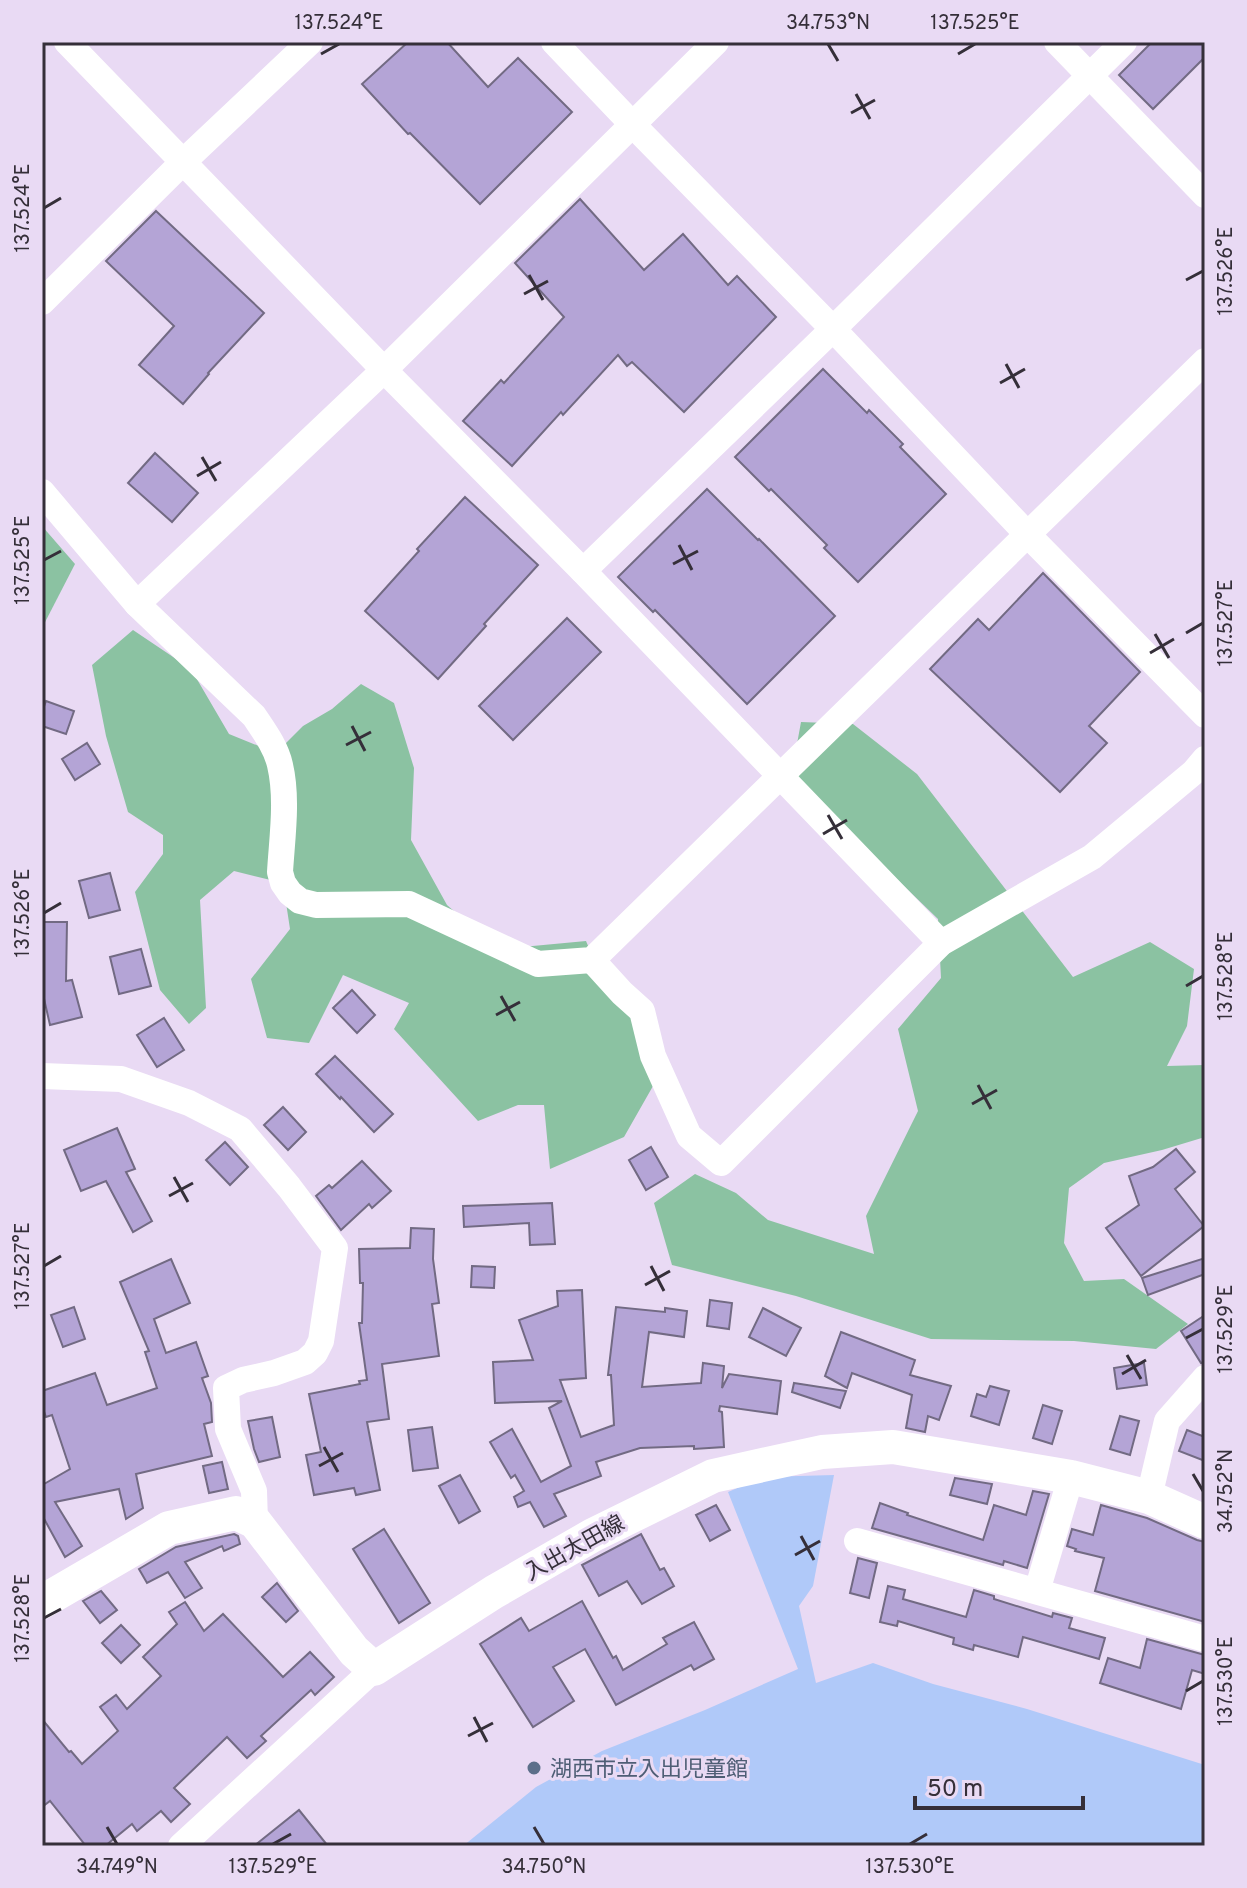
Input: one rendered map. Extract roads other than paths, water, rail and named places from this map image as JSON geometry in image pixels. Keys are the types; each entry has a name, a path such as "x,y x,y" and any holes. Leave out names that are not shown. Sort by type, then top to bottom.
{"main road":[{"name":"入出太田線","path":"374,1669 494,1592 593,1535 713,1476 822,1452 893,1447 1071,1477 1149,1497 1205,1522"},
{"path":"42,1602 169,1528 236,1513 255,1522 354,1651 374,1669"}],"street":[{"path":"67,42 941,943"},
{"path":"42,302 310,42"},
{"path":"554,42 1205,715"},
{"path":"137,604 384,370 716,42"},
{"path":"1057,42 1205,195"},
{"path":"583,571 1124,42"},
{"path":"42,492 137,604 254,716 280,764 283,787 280,872 290,893 300,901 316,905 409,904 538,964 592,960 1205,361"},
{"path":"592,960 642,1011 653,1056 689,1136 721,1163 941,943 1092,857 1194,772 1205,759"},
{"path":"42,1076 121,1079 189,1103 240,1129 335,1248 321,1341 315,1353 305,1362 226,1388 228,1429 254,1491 255,1522"},
{"path":"1149,1497 1167,1421 1205,1378"},
{"path":"1037,1591 1071,1477"},
{"path":"857,1541 1205,1639"},
{"path":"181,1846 374,1669"}],"water":[{"path":"834,1475 813,1586 799,1606 816,1683 873,1663 933,1684 1027,1709 1205,1765 1205,1846 463,1846 536,1787 602,1751 798,1669 728,1492 763,1477"}],"place":[{"name":"湖西市立入出児童館","path":"534,1768"}]}
